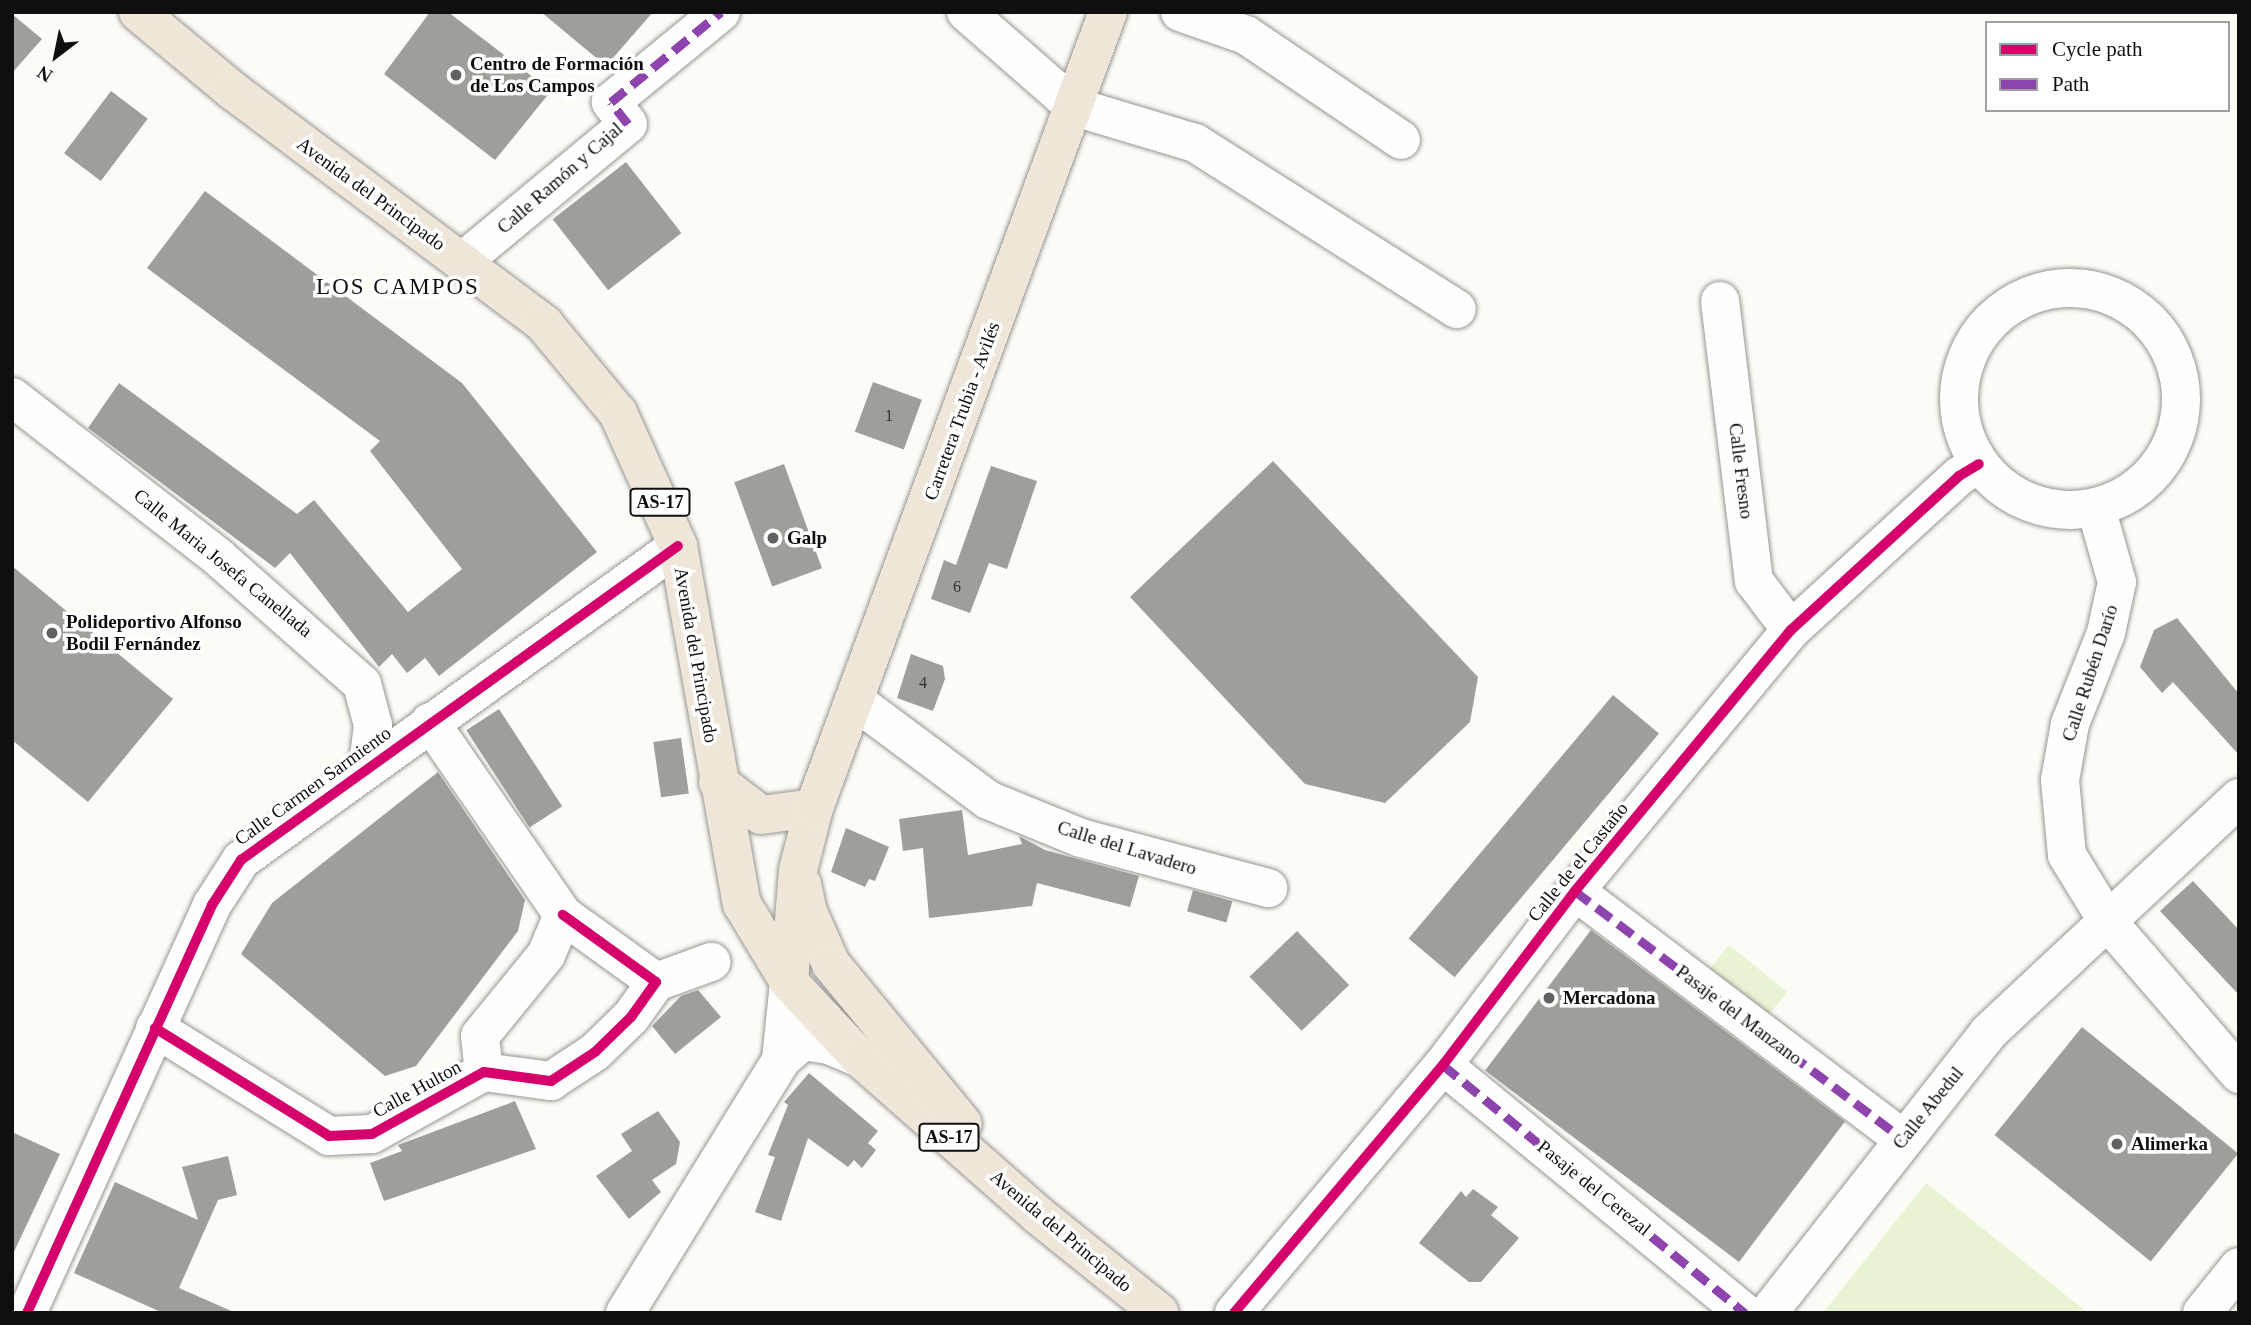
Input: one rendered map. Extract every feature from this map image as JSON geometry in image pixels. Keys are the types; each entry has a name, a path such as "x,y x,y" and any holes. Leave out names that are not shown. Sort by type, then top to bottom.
{"main road":[{"name":"Avenida del Principado","path":"138,12 233,91 544,324 618,413 678,546 718,782 742,904 789,982 860,1058 1038,1215 1160,1313"},
{"name":"Carretera Trubia - Avilés","path":"789,982 798,870 814,808 1108,12"},
{"path":"718,782 761,815 814,808"},
{"path":"733,864 753,886 772,888 798,870 808,912 831,964 1038,1215"}],"street":[{"name":"Calle Ramón y Cajal","path":"463,261 628,124 611,102 721,12"},
{"path":"967,12 1075,107 1195,143 1457,309"},
{"path":"1180,12 1245,35 1401,140"},
{"path":"2054,288 2091,289 2115,298 2156,327 2175,359 2182,397 2177,435 2159,467 2131,493 2096,508 2063,510 2031,503 2002,488 1979,464 1963,429 1959,392 1967,355 1987,323 2017,300 2054,288"},
{"name":"Calle Fresno","path":"1720,301 1754,581 1791,630"},
{"name":"Calle Maria Josefa Canellada","path":"12,397 218,556 362,684 373,725 368,765"},
{"name":"Calle de el Castaño","path":"1234,1313 1443,1065 1575,891 1791,630 1959,476 1979,464"},
{"name":"Calle Rubén Darío","path":"2096,508 2117,582 2106,633 2070,724 2060,780 2067,855 2108,922 2239,1074"},
{"name":"Calle Carmen Sarmiento","path":"27,1313 212,905 241,859 368,765 678,546"},
{"name":"Calle del Lavadero","path":"854,700 988,800 1081,838 1268,888"},
{"path":"430,722 563,915 656,982 711,962"},
{"name":"Calle Abedul","path":"1768,1313 1988,1033 2239,798"},
{"name":"Pasaje del Manzano","path":"1575,891 1903,1139"},
{"path":"484,1072 480,1036 546,955 563,915"},
{"name":"Calle Hulton","path":"155,1028 329,1136 372,1134 484,1072 551,1081 594,1052 631,1017 656,982"},
{"path":"781,1060 789,982"},
{"path":"625,1313 781,1060 803,1041 829,1045 860,1058"},
{"name":"Pasaje del Cerezal","path":"1443,1065 1745,1313"},
{"path":"2202,1313 2239,1267"}],"green space":[{"path":"1729,945 1787,992 1763,1022 1705,975"},
{"path":"1926,1183 2088,1313 1823,1313"}],"building":[{"path":"430,12 448,12 551,91 495,160 384,74"},
{"path":"541,12 653,12 606,66"},
{"path":"12,14 42,39 12,73"},
{"path":"111,91 148,119 101,181 64,153"},
{"path":"626,162 681,233 608,290 553,219"},
{"path":"205,191 462,383 597,552 439,676 425,658 407,673 392,654 379,667 290,553 275,568 88,428 119,383 297,514 314,500 408,612 462,569 370,451 380,441 147,268"},
{"path":"873,382 922,400 904,450 855,432"},
{"path":"1273,461 1478,677 1470,722 1385,803 1305,784 1130,597"},
{"path":"784,464 822,568 772,586 734,482"},
{"path":"991,466 1037,481 1007,569 989,563 970,613 931,599 944,560 956,565"},
{"name":"Polideportivo Alfonso Bodil Fernández","path":"12,566 173,699 88,802 12,740"},
{"path":"2177,618 2239,694 2239,755 2173,682 2162,693 2140,667 2154,630"},
{"path":"911,654 943,666 945,679 933,711 897,698"},
{"path":"1613,695 1659,734 1455,977 1409,939"},
{"path":"499,709 562,806 529,828 466,730"},
{"path":"681,738 689,793 661,797 653,742"},
{"path":"438,772 525,900 518,931 416,1066 385,1076 241,954 272,903"},
{"path":"962,810 968,855 1022,844 1019,836 1045,850 1139,876 1130,907 1037,883 1032,906 929,918 923,848 903,851 899,819"},
{"path":"846,828 889,847 875,881 869,879 865,887 831,872"},
{"path":"2193,881 2239,930 2239,995 2160,911"},
{"path":"1193,890 1232,901 1226,922 1187,911"},
{"path":"1591,930 1845,1121 1739,1262 1485,1071"},
{"path":"1297,931 1349,985 1302,1031 1250,977"},
{"path":"698,990 721,1017 675,1054 652,1026 681,996"},
{"name":"Alimerka","path":"2082,1027 2238,1153 2151,1262 1995,1135"},
{"path":"809,1073 878,1131 868,1143 876,1150 862,1168 854,1160 848,1167 808,1138 781,1221 755,1212 775,1157 768,1155 788,1105 784,1102"},
{"path":"515,1101 536,1149 384,1201 370,1163 402,1151 398,1145"},
{"path":"658,1111 680,1142 676,1164 652,1180 661,1192 629,1219 596,1176 632,1151 621,1134"},
{"path":"12,1132 60,1154 12,1256"},
{"path":"228,1156 237,1195 218,1200 179,1288 236,1313 163,1313 74,1273 115,1182 198,1220 182,1167"},
{"path":"1473,1189 1498,1207 1491,1215 1519,1238 1481,1282 1469,1282 1419,1243 1461,1191 1466,1197"}],"marked path":[{"path":"628,124 611,102 721,12"},
{"path":"1575,891 1903,1139"},
{"path":"1443,1065 1745,1313"}],"cycle path":[{"path":"1234,1313 1443,1065 1575,891 1791,630 1959,476 1979,464"},
{"path":"27,1313 212,905 241,860 678,546"},
{"path":"155,1028 329,1136 372,1134 484,1072 551,1081 595,1052 631,1017 656,982 563,915"}],"place":[{"name":"Centro de Formación de Los Campos","path":"456,75"},
{"name":"Galp","path":"773,538"},
{"name":"Polideportivo Alfonso Bodil Fernández","path":"52,633"},
{"name":"Mercadona","path":"1549,998"},
{"name":"Alimerka","path":"2117,1144"}],"district":[{"name":"LOS CAMPOS","path":"398,287"}]}
